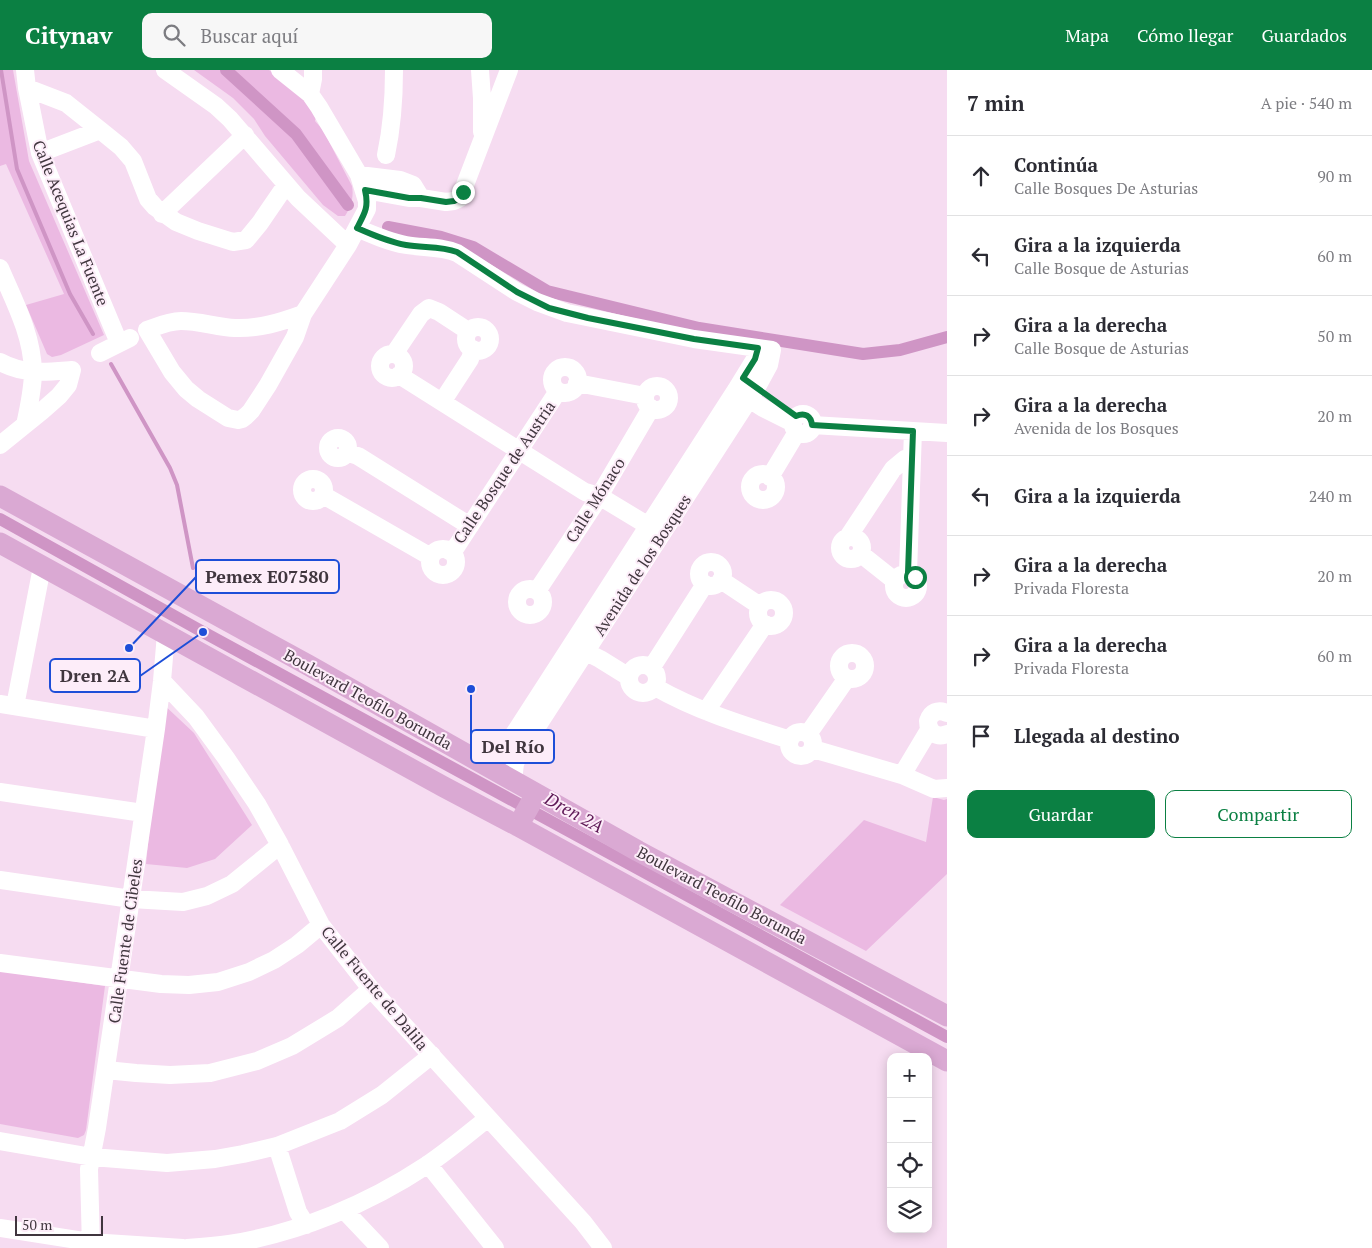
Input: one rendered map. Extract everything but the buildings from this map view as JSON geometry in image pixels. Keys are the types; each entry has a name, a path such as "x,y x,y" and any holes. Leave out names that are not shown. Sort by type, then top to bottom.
{"main road":[{"name":"Boulevard Teofilo Borunda","path":"0,496 513,780 527,810 947,1061"},
{"name":"Boulevard Teofilo Borunda","path":"0,543 444,787 527,810 720,895 947,1016"}],"street":[{"name":"Calle Acequias La Fuente","path":"24,70 40,153 125,341 100,353"},
{"path":"165,70 216,106 244,135 298,198 348,245"},
{"path":"280,70 310,94 319,107 362,183 368,201 367,209 348,245 302,314 295,337 268,385 246,416 238,420 228,418 198,399 172,372 148,330 167,323 180,321 234,328 253,328 278,324 302,314"},
{"path":"310,94 313,70"},
{"path":"386,155 394,93 394,70"},
{"path":"480,70 482,142"},
{"path":"362,183 400,180 413,185 421,198 446,202 460,198 509,70"},
{"path":"26,88 66,103 121,147 133,161 148,199 155,207 162,214 176,222 198,231 233,242 246,240 286,185"},
{"path":"40,153 100,130"},
{"path":"162,214 244,135"},
{"name":"Avenida de los Bosques","path":"357,228 392,243 448,249 457,252 524,295 549,308 694,339 765,349 769,365 746,389 652,535 586,647 518,756 513,780"},
{"path":"0,268 30,345 33,372 31,396 25,425"},
{"path":"442,402 470,359 473,349 466,342 468,331 429,308 421,314 394,354 382,359 380,367 385,376 389,378 399,375 652,535"},
{"path":"0,362 15,369 33,372 72,370 68,385 53,401 0,445"},
{"name":"Calle Bosque de Austria","path":"470,526 358,456 340,455 320,487 431,557 432,554 440,549 450,551 456,547 470,526 520,451 558,392 567,393 572,391 577,383 648,402"},
{"path":"746,389 800,424 947,433"},
{"name":"Calle Mónaco","path":"537,591 648,402"},
{"path":"770,477 800,424"},
{"path":"912,457 905,459 893,469 848,536 840,544 840,551 848,558 852,559 861,554 901,577 912,457 913,431"},
{"path":"42,567 7,705 156,729"},
{"path":"652,667 713,582 760,606 758,616 765,624 706,711"},
{"name":"Calle Fuente de Cibeles","path":"90,1245 89,1170 106,1070 156,729 166,634"},
{"path":"586,647 630,674"},
{"name":"Avenida de los Bosques","path":"486,765 498,757 586,647"},
{"path":"645,664 652,667 658,678 655,687 648,692 639,692 631,686 630,674 638,666 645,664"},
{"path":"655,687 706,711 790,740 789,748 791,751 797,756 806,756 811,752 811,742 846,678"},
{"name":"Calle Fuente de Dalila","path":"162,681 196,717 257,804 321,925 371,989 583,1222 603,1248"},
{"path":"902,775 942,734 928,721 932,714 941,711 947,713"},
{"path":"811,742 902,775 934,789 947,788"},
{"path":"0,792 143,813"},
{"path":"0,880 131,899 183,902 207,896 232,884 280,845"},
{"path":"0,963 161,984 188,985 218,982 249,972 274,960 297,945 321,925"},
{"path":"106,1070 170,1074 210,1073 257,1061 292,1046 338,1018 371,989"},
{"path":"0,1141 92,1157 167,1163 215,1159 277,1146 340,1121 382,1095 432,1055"},
{"path":"187,1248 229,1244 257,1244 344,1210 392,1186 428,1164 488,1118"},
{"path":"277,1146 298,1212 306,1225"},
{"path":"428,1164 495,1248"},
{"path":"344,1210 380,1248"},
{"path":"0,1228 90,1245 182,1248"}],"shaded area":[{"path":"0,70 13,70 29,161 104,335 61,355 52,357 47,354 26,305 64,294 6,164 0,166"},
{"path":"194,70 269,70 297,91 317,113 315,121 323,130 352,186 352,202 345,216 338,216 323,205 265,136 254,119 233,98"},
{"path":"162,703 194,733 252,825 215,859 187,868 146,864"},
{"path":"933,797 947,799 947,874 866,951 780,905 864,820 926,842"},
{"path":"0,971 105,986 86,1130 84,1135 78,1138 0,1124"}],"waterway":[{"path":"1,70 17,169 70,294 93,334"},
{"path":"226,70 296,134 348,205"},
{"path":"388,227 441,237 473,247 547,291 699,328 863,354 900,350 947,337"},
{"path":"111,364 170,468 177,485 193,568"},
{"name":"Dren 2A","path":"0,519 203,632 947,1037"}],"place":[{"name":"Dren 2A","path":"203,632"},
{"name":"Pemex E07580","path":"129,648"},
{"name":"Del Río","path":"471,689"}],"route":[{"path":"463,192 460,198 446,202 365,190 368,201 367,209 357,228 392,243 448,249 457,252 517,292 549,308 588,318 694,339 758,348 755,359 743,378 796,416 800,414 807,415 812,421 812,425 913,431 908,573 915,577"}]}
